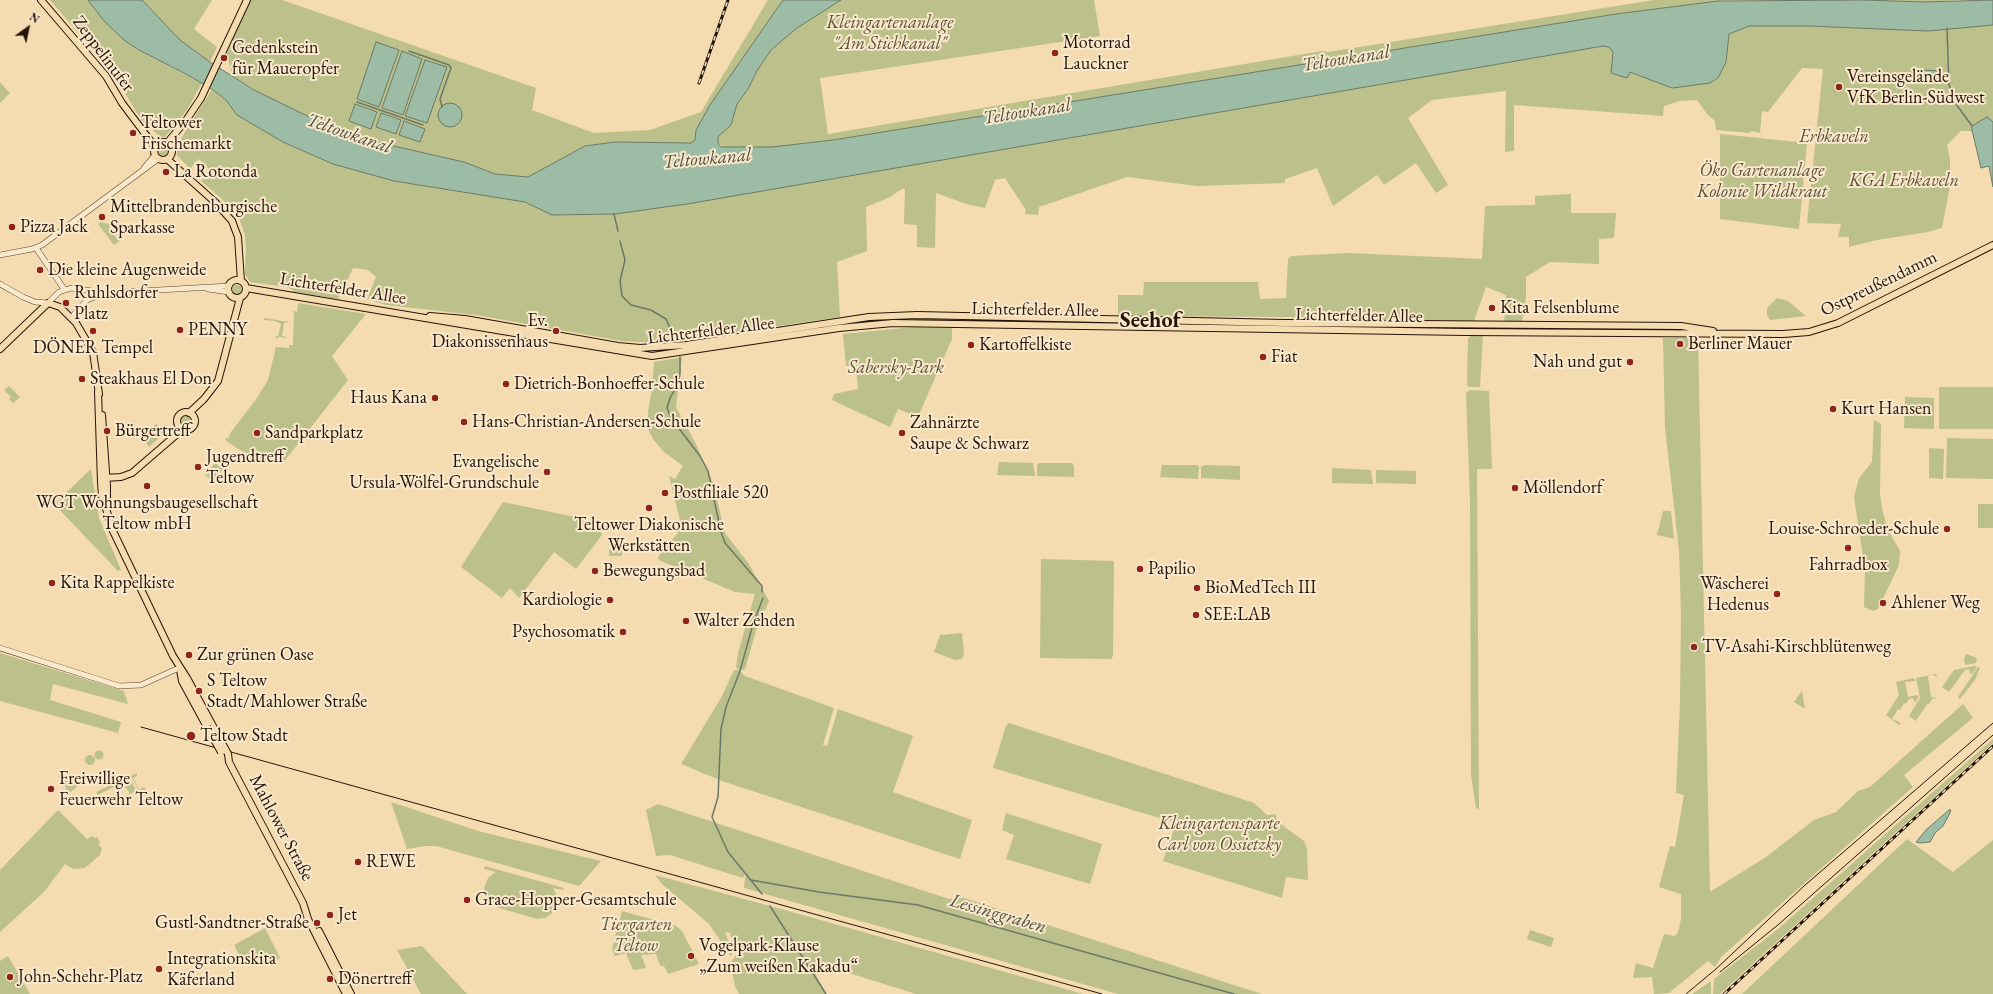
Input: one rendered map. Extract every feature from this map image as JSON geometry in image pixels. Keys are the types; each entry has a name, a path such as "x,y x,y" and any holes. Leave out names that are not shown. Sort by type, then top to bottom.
{"main road":[{"name":"Zeppelinufer","path":"41,0 106,76 122,103 155,147"},
{"path":"169,157 157,157 155,147 166,144 187,119 206,88 247,0"},
{"name":"Zeppelinufer","path":"140,126 166,144"},
{"path":"166,144 169,157 191,180 224,210 232,221 238,237 238,281 233,293 234,315 220,374 214,388 192,415"},
{"name":"Ostpreußendamm","path":"1699,331 1725,333 1801,333 1826,328 1993,245"},
{"path":"233,293 246,290 238,281"},
{"name":"Lichterfelder Allee","path":"246,290 262,294 267,292 652,356 840,328 893,323 1662,334 1699,331"},
{"path":"0,349 48,303"},
{"name":"Mahlower Straße","path":"48,303 60,308 71,318 93,352 102,418 104,478 107,507 113,530 179,668 182,681 224,759 229,762"},
{"name":"Lichterfelder Allee","path":"414,316 465,319 618,346 640,348 686,345 869,317 917,315 1285,323 1661,326 1699,331"},
{"path":"1661,326 1662,334"},
{"path":"184,413 192,415 195,421 193,427 188,429 181,427 179,416 184,413"},
{"path":"104,478 121,477 132,473 181,427"},
{"name":"Mahlower Straße","path":"179,668 187,678 228,754 229,762 305,908 313,918 351,994"},
{"name":"Mahlower Straße","path":"305,908 308,919 346,994"}],"street":[{"path":"0,255 36,248 65,229 139,174 157,157"},
{"path":"36,248 64,289"},
{"path":"0,284 35,302 48,303 64,289 79,289 106,293 203,288 233,293"},
{"path":"71,318 87,300 106,293"},
{"path":"0,648 119,686 141,685 179,668"}],"green space":[{"path":"50,0 88,0 104,21 124,40 139,50 202,83 187,110 165,137 160,137 140,118 112,72"},
{"path":"142,0 212,0 194,29 217,47 210,62 180,40"},
{"path":"250,0 282,0 536,88 532,110 594,133 650,130 701,112 768,0 783,0 710,105 697,130 695,140 691,143 615,142 585,146 529,177 495,174 464,162 354,137 316,122 254,90 232,76 227,53"},
{"name":"Kleingartenanlage \"Am Stichkanal\"","path":"841,0 1094,0 1100,36 820,78 828,134 1322,51 1328,52 1654,0 1729,0 1616,14 833,140 772,147 725,148 718,143 718,137 731,125 737,104 748,89 758,69 771,50 797,28"},
{"path":"1864,0 1959,0 1923,2"},
{"path":"1993,25 1993,138 1970,131 1961,131 1947,145 1950,159 1950,186 1942,228 1928,232 1877,240 1849,247 1849,237 1838,237 1841,224 1807,223 1823,69 1802,68 1768,112 1762,111 1760,133 1751,131 1749,133 1716,130 1715,121 1707,114 1697,100 1680,101 1664,106 1663,116 1514,105 1514,151 1505,152 1506,91 1432,100 1408,118 1448,185 1436,193 1416,163 1384,185 1377,175 1333,206 1317,168 1285,179 1285,183 1197,186 1127,177 1039,207 1038,215 1025,214 1026,210 1005,178 995,180 985,208 966,204 936,193 935,248 917,247 917,225 904,224 905,189 902,189 890,197 866,207 867,251 837,262 840,317 661,343 622,341 476,315 386,305 367,299 376,277 368,270 353,268 338,299 293,292 293,290 286,287 250,282 245,274 245,235 239,218 221,198 201,181 210,170 199,159 190,169 177,155 177,145 212,89 226,100 237,115 283,142 333,164 394,181 525,202 552,215 615,214 687,204 1603,46 1609,46 1613,52 1611,64 1672,88 1689,85 1726,62 1728,34 1749,26 1809,26 1928,31"},
{"path":"0,82 10,93 0,103"},
{"name":"Öko Gartenanlage Kolonie Wildkraut","path":"1720,134 1807,143 1799,229 1720,219"},
{"path":"161,146 165,146 167,147 167,155 161,156 158,153 158,149"},
{"path":"1571,194 1571,213 1616,213 1614,238 1599,239 1599,264 1550,262 1526,277 1526,298 1522,322 1504,322 1506,295 1486,287 1474,321 1287,317 1118,316 1118,295 1143,295 1144,282 1258,282 1260,299 1286,298 1288,259 1291,256 1348,253 1482,259 1485,206 1535,205 1535,196"},
{"path":"110,220 112,224 109,228 119,241 114,245 98,224 101,222 108,224"},
{"path":"235,285 239,285 241,286 241,294 235,295 232,292 232,288"},
{"path":"1777,298 1788,301 1806,316 1770,320 1767,315 1767,308"},
{"path":"298,303 366,314 332,356 348,380 283,463 268,463 238,449 225,440 226,438 228,439 231,432 257,398 268,380 276,347 289,348 289,345 293,345 294,311 297,312"},
{"path":"895,317 946,318 947,320 880,322 876,320"},
{"path":"264,318 289,322 284,323 282,336 286,337 284,339 283,337 278,337 277,339 275,337 278,336 281,324 275,321 264,320"},
{"path":"966,318 1111,322 1112,323 962,321"},
{"path":"1129,323 1278,325 1129,324"},
{"path":"1292,326 1521,327 1525,330"},
{"name":"Sabersky-Park","path":"914,327 952,328 952,339 918,417 898,409 890,427 832,400 834,394 858,389 856,366 846,366 843,334"},
{"path":"1537,328 1654,328 1654,331 1537,331"},
{"path":"1471,335 1483,335 1480,387 1469,387 1467,385 1468,339"},
{"path":"1663,338 1698,338 1710,892 1766,857 1814,820 1836,812 1858,791 1870,787 1963,704 1973,718 1904,775 1913,787 1721,957 1715,967 1708,961 1669,993 1654,994 1652,977 1633,978 1636,963 1653,968 1664,934 1674,936 1677,934 1679,929 1681,919 1681,894 1659,887 1670,846 1675,847 1684,795 1676,793 1680,702 1681,614 1679,550 1665,428"},
{"path":"682,357 676,407 696,444 713,483 725,533 749,564 769,601 756,631 745,669 740,671 745,676 834,708 823,745 827,746 838,709 913,736 893,792 972,820 960,859 722,781 681,764 721,698 734,670 739,670 736,667 738,653 755,594 735,592 659,560 658,557 677,534 681,524 669,476 675,479 683,466 664,452 653,439 648,429 648,412 654,362"},
{"path":"9,386 20,397 13,403 9,399 11,397 4,390"},
{"path":"1939,387 1993,387 1993,429 1939,429"},
{"path":"1470,390 1489,391 1492,469 1477,469 1479,809 1476,808 1471,775 1470,502 1466,393"},
{"path":"1905,397 1934,398 1934,429 1904,428"},
{"path":"184,416 188,416 190,417 190,425 184,426 181,423 181,419"},
{"path":"1874,420 1881,424 1880,494 1883,513 1888,530 1900,551 1899,565 1878,609 1873,611 1864,607 1865,570 1854,497 1859,478 1872,462"},
{"path":"156,424 165,432 149,447 141,435"},
{"path":"1947,438 1993,439 1993,479 1946,478"},
{"path":"1929,448 1944,449 1943,479 1929,478"},
{"path":"999,462 1033,463 1035,476 997,475"},
{"path":"215,463 223,469 213,481 205,475"},
{"path":"1039,463 1072,463 1074,466 1074,477 1037,476 1037,465"},
{"path":"1162,465 1197,465 1199,467 1198,479 1160,477"},
{"path":"1204,465 1239,466 1240,480 1201,478 1201,467"},
{"path":"1333,468 1371,470 1373,484 1332,483"},
{"path":"91,469 99,518 121,570 118,571 54,504"},
{"path":"1376,470 1416,471 1416,484 1376,483"},
{"path":"503,502 575,517 600,531 602,535 576,569 554,552 519,598 510,588 502,598 461,567"},
{"path":"1978,504 1993,504 1993,528 1978,528"},
{"path":"1663,511 1671,511 1674,539 1657,535"},
{"path":"609,550 622,550 622,556 609,556"},
{"path":"1041,559 1114,561 1113,656 1111,659 1040,658"},
{"path":"962,633 964,654 962,659 955,660 934,652 940,635"},
{"path":"0,653 124,691 128,704 53,684 50,700 121,722 118,733 0,701"},
{"path":"1966,654 1977,658 1976,663 1965,665 1964,659"},
{"path":"1975,666 1977,667 1971,675 1969,669 1965,670 1949,692 1942,687 1954,670"},
{"path":"1978,667 1980,668 1975,680 1960,699 1958,697"},
{"path":"1936,674 1937,677 1933,675 1928,676 1931,697 1937,698 1932,699 1929,704 1927,704 1916,721 1909,716 1920,698 1916,678"},
{"path":"1914,678 1915,681 1905,682 1908,697 1918,695 1918,698 1915,703 1913,698 1909,699 1906,704 1904,703 1900,710 1898,709 1892,719 1901,723 1899,725 1886,715 1899,695 1896,682"},
{"path":"1802,691 1805,709 1794,702"},
{"name":"Kleingartensparte Carl von Ossietzky","path":"1009,723 1254,803 1267,815 1275,814 1278,822 1304,841 1307,849 1308,880 1286,877 1282,898 1163,861 1176,823 993,768 1006,726"},
{"path":"1993,739 1993,743 1720,994 1713,994 1714,979 1778,929"},
{"path":"97,751 101,751 103,755 101,759 97,759 95,757 95,753"},
{"path":"88,755 92,755 94,756 94,764 88,765 85,762 85,758"},
{"path":"66,770 78,786 69,793 58,776"},
{"path":"137,773 137,776 133,778 139,790 144,787 146,790 140,793 132,778 123,783 122,780"},
{"path":"132,782 136,791 130,794 125,786"},
{"path":"116,783 117,785 98,795 96,792"},
{"path":"391,802 478,831 601,861 579,886 436,846 407,849"},
{"path":"658,804 949,899 961,897 1262,994 1118,994 744,888 746,871 743,878 670,855 656,856 646,810"},
{"path":"58,810 87,839 92,836 94,838 97,837 100,842 99,846 102,848 100,855 85,868 73,869 65,864 44,892 0,932 0,870"},
{"path":"1006,813 1102,844 1090,884 1006,859 1014,835 1002,830"},
{"path":"1907,839 1953,872 1993,840 1993,994 1742,994"},
{"path":"485,866 564,888 563,890 553,888 557,896 556,906 551,914 545,918 537,919 496,907 486,899 484,888 488,878 496,872 484,869"},
{"path":"655,875 1083,994 916,994 814,962 810,963 826,994 739,994 735,986 730,964 736,955 740,954 740,952 736,952 730,933 725,932 733,952 731,956 709,924 662,884"},
{"name":"Tiergarten Teltow","path":"622,911 676,926 682,931 699,964 668,974 664,966 661,966 659,963 656,954 641,955 646,968 633,970 626,953 615,956 612,949"},
{"path":"265,928 280,958 270,965 260,956 244,964 234,945"},
{"path":"1530,930 1554,938 1551,947 1527,939"},
{"path":"422,946 467,994 421,994 397,950"},
{"name":"John-Schehr-Platz","path":"8,956 30,994 0,994 0,961"},
{"path":"1711,981 1711,994 1692,994"}],"water":[{"name":"Teltowkanal","path":"88,0 142,0 180,40 210,62 254,90 336,130 354,137 464,162 495,174 528,177 585,146 615,142 691,143 695,140 696,130 710,105 783,0 841,0 797,28 771,50 758,69 748,89 737,104 731,125 718,137 718,143 721,147 772,147 833,140 1616,14 1718,1 1864,0 1923,2 1993,0 1993,25 1928,31 1809,26 1749,26 1729,34 1726,62 1718,78 1710,83 1672,88 1630,72 1627,78 1611,73 1613,52 1609,47 1603,46 687,204 615,214 552,215 525,202 394,181 333,164 283,142 237,115 226,100 212,89 139,50 124,40 104,21"},
{"path":"376,42 399,50 379,107 357,99"},
{"path":"402,51 422,59 403,115 382,108"},
{"path":"425,60 447,67 427,123 405,116"},
{"path":"1923,70 1941,71 1941,80 1923,79"},
{"path":"450,103 455,104 461,110 461,120 455,126 450,127 445,126 439,120 438,115 439,110 445,104"},
{"path":"355,104 377,112 371,129 349,121"},
{"path":"381,113 401,120 396,134 376,127"},
{"path":"1987,117 1993,122 1993,187 1989,166 1981,168 1972,130 1972,126"},
{"path":"404,121 425,129 420,142 399,135"},
{"path":"1949,810 1951,810 1943,826 1935,833 1930,842 1916,842 1927,829"}],"waterway":[{"path":"1947,28 1949,85 1956,104 1972,126"},
{"path":"409,51 449,65 451,68 440,99 442,107"},
{"path":"357,102 423,125"},
{"path":"614,214 618,231"},
{"path":"620,241 625,260 620,281 622,296 631,305 651,310 666,319 675,339"},
{"path":"680,357 680,374 677,386 670,398 667,408 671,418 700,456 708,471 721,532 725,543 762,586 762,592"},
{"path":"762,894 728,852 712,817 718,797 721,729 726,707 740,671 753,624 763,598"},
{"name":"Lessinggraben","path":"751,880 819,892 918,905 1234,994"},
{"path":"770,906 826,994"}],"tram line":[{"path":"1686,994 1716,969 1804,886 1993,723"},
{"path":"141,727 1102,994"},
{"path":"1720,972 1779,924 1993,735"}],"railway":[{"path":"699,83 728,0"},
{"path":"1724,994 1993,746"}],"place":[{"name":"Motorrad Lauckner","path":"1055,53"},
{"name":"Gedenkstein für Maueropfer","path":"224,58"},
{"name":"Vereinsgelände VfK Berlin-Südwest","path":"1839,87"},
{"name":"Teltower Frischemarkt","path":"133,133"},
{"name":"La Rotonda","path":"166,172"},
{"name":"Mittelbrandenburgische Sparkasse","path":"102,217"},
{"name":"Pizza Jack","path":"12,227"},
{"name":"Die kleine Augenweide","path":"40,270"},
{"name":"Ruhlsdorfer Platz","path":"66,303"},
{"name":"Kita Felsenblume","path":"1492,308"},
{"name":"PENNY","path":"180,330"},
{"name":"DÖNER Tempel","path":"93,331"},
{"name":"Ev. Diakonissenhaus","path":"556,331"},
{"name":"Berliner Mauer","path":"1680,344"},
{"name":"Kartoffelkiste","path":"971,345"},
{"name":"Fiat","path":"1263,357"},
{"name":"Nah und gut","path":"1630,362"},
{"name":"Steakhaus El Don","path":"82,379"},
{"name":"Dietrich-Bonhoeffer-Schule","path":"506,384"},
{"name":"Haus Kana","path":"435,398"},
{"name":"Kurt Hansen","path":"1833,409"},
{"name":"Hans-Christian-Andersen-Schule","path":"464,422"},
{"name":"Bürgertreff","path":"107,431"},
{"name":"Sandparkplatz","path":"257,433"},
{"name":"Zahnärzte Saupe & Schwarz","path":"902,433"},
{"name":"Jugendtreff Teltow","path":"198,467"},
{"name":"Evangelische Ursula-Wölfel-Grundschule","path":"547,472"},
{"name":"WGT Wohnungsbaugesellschaft Teltow mbH","path":"147,486"},
{"name":"Möllendorf","path":"1515,488"},
{"name":"Postfiliale 520","path":"665,493"},
{"name":"Teltower Diakonische Werkstätten","path":"649,508"},
{"name":"Louise-Schroeder-Schule","path":"1947,529"},
{"name":"Fahrradbox","path":"1848,548"},
{"name":"Papilio","path":"1140,569"},
{"name":"Bewegungsbad","path":"595,571"},
{"name":"Kita Rappelkiste","path":"52,583"},
{"name":"BioMedTech III","path":"1197,588"},
{"name":"Wäscherei Hedenus","path":"1777,594"},
{"name":"Kardiologie","path":"610,600"},
{"name":"Ahlener Weg","path":"1883,603"},
{"name":"SEE:LAB","path":"1196,615"},
{"name":"Walter Zehden","path":"686,621"},
{"name":"Psychosomatik","path":"623,632"},
{"name":"TV-Asahi-Kirschblütenweg","path":"1694,647"},
{"name":"Zur grünen Oase","path":"189,655"},
{"name":"S Teltow Stadt/Mahlower Straße","path":"199,691"},
{"name":"Teltow Stadt","path":"191,736"},
{"name":"Freiwillige Feuerwehr Teltow","path":"51,789"},
{"name":"REWE","path":"358,862"},
{"name":"Grace-Hopper-Gesamtschule","path":"467,900"},
{"name":"Jet","path":"330,915"},
{"name":"Gustl-Sandtner-Straße","path":"317,923"},
{"name":"Vogelpark-Klause „Zum weißen Kakadu“","path":"691,956"},
{"name":"Integrationskita Käferland","path":"159,969"},
{"name":"John-Schehr-Platz","path":"10,977"},
{"name":"Dönertreff","path":"330,979"}],"district":[{"name":"Seehof","path":"1150,321"}],"park label":[{"name":"Erbkaveln","path":"1834,137"},
{"name":"KGA Erbkaveln","path":"1904,181"}]}
